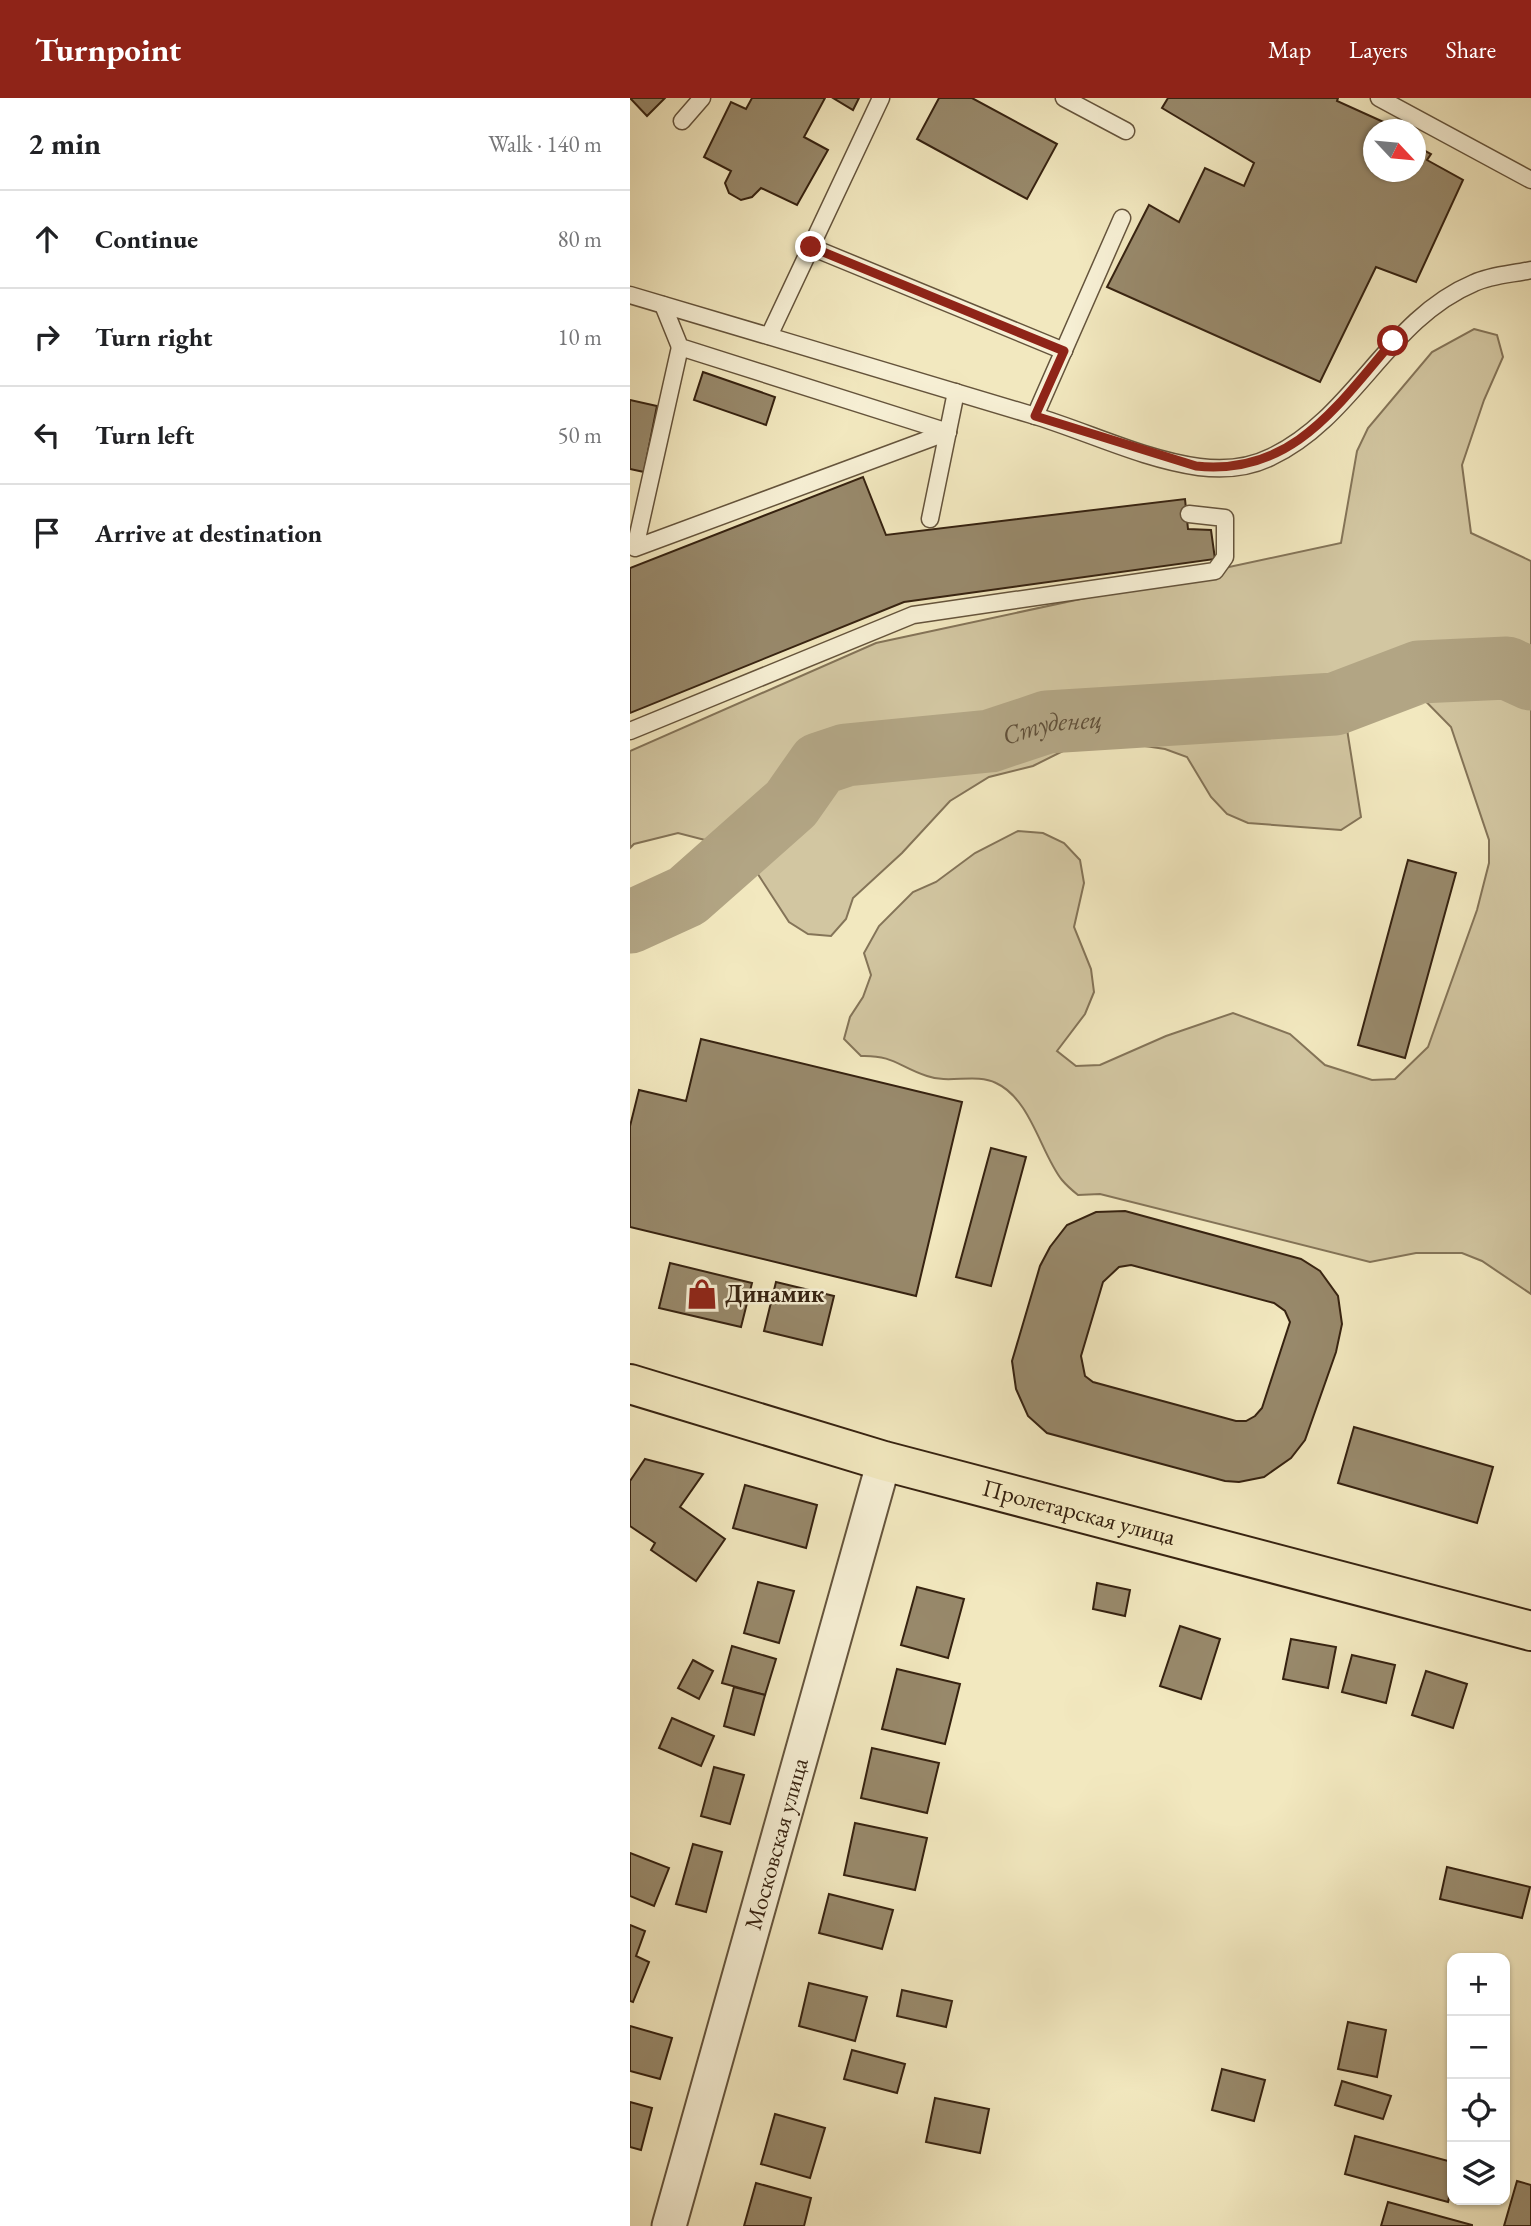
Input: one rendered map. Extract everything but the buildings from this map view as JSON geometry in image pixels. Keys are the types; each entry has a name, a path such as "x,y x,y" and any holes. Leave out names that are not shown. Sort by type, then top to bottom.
{"main road":[{"name":"Пролетарская улица","path":"630,1384 884,1461 1531,1631"}],"street":[{"name":"Московская улица","path":"669,2226 884,1461"}],"lane":[{"path":"682,121 702,98"},
{"path":"769,336 881,98"},
{"path":"1063,98 1126,131"},
{"path":"1379,98 1531,180"},
{"path":"1035,416 1122,218"},
{"path":"811,247 1064,351"},
{"path":"630,295 1196,466 1221,469 1246,466 1270,458 1326,419 1393,341 1427,311 1477,282 1531,270"},
{"path":"633,549 680,347 663,305"},
{"path":"680,347 948,432"},
{"path":"930,519 956,392"},
{"path":"633,549 948,432"},
{"path":"630,731 913,615 1214,571 1225,557 1225,518 1189,514"}],"shaded area":[{"path":"1474,329 1497,335 1503,357 1484,400 1462,465 1471,533 1531,561 1531,1294 1482,1261 1462,1253 1416,1253 1370,1262 1100,1194 1078,1195 1055,1169 1018,1101 996,1083 980,1079 935,1078 917,1073 881,1057 861,1056 844,1039 850,1017 863,997 871,975 864,953 879,926 913,892 936,882 975,853 1018,831 1043,833 1064,843 1080,860 1084,883 1074,927 1091,969 1094,992 1085,1014 1057,1051 1076,1066 1100,1065 1166,1036 1233,1013 1290,1034 1325,1065 1372,1080 1395,1079 1428,1047 1477,910 1489,863 1489,840 1451,727 1394,669 1369,674 1354,688 1343,704 1361,817 1341,830 1248,823 1227,814 1211,797 1187,757 1165,749 1118,742 1073,746 1033,766 989,777 950,801 902,853 853,898 846,919 831,936 808,934 789,922 750,862 732,847 678,833 634,844 630,848 630,751 876,643 1341,543 1357,451 1368,428 1432,352"}],"waterway":[{"name":"Студенец","path":"630,922 687,896 791,804 819,764 846,755 990,741 1047,722 1335,704 1419,672 1507,668 1531,679"}],"place":[{"name":"Динамик","path":"702,1294"}],"route":[{"path":"811,247 1064,351 1035,416 1149,454 1196,466 1221,469 1246,466 1270,458 1295,443 1326,419 1393,341"}]}
